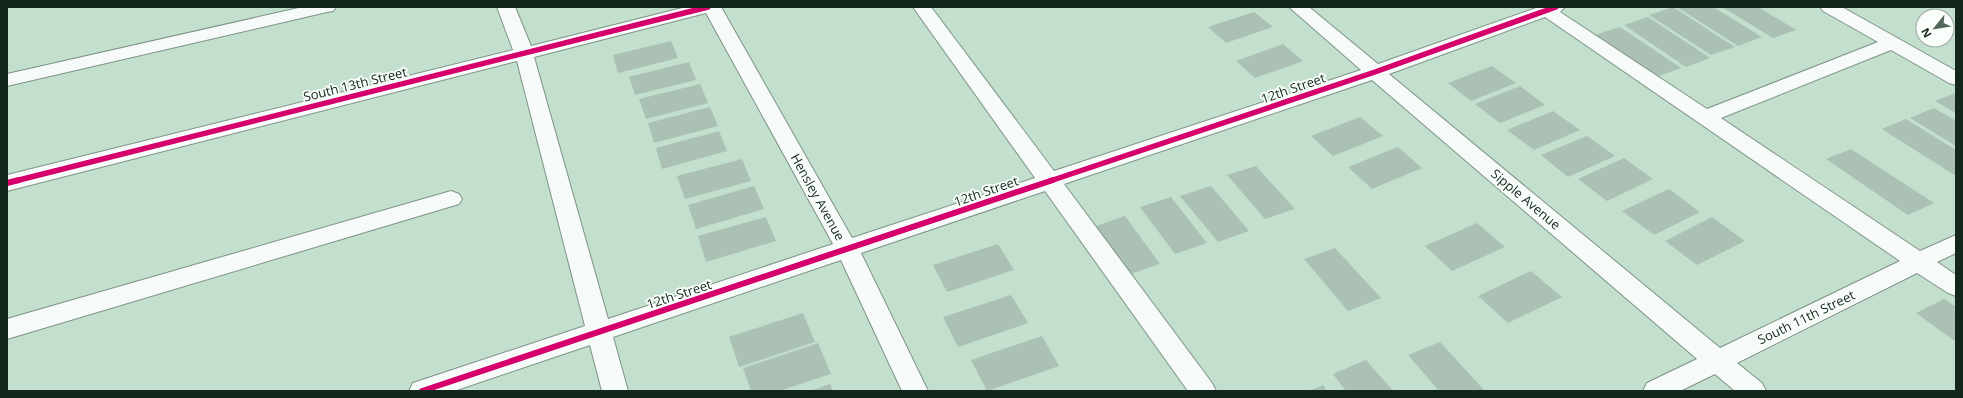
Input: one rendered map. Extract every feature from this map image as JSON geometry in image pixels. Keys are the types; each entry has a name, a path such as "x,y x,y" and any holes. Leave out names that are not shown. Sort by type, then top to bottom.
{"street":[{"path":"7,80 327,7"},
{"path":"506,7 524,53 615,391"},
{"name":"South 13th Street","path":"7,183 708,7"},
{"name":"Hensley Avenue","path":"712,7 847,249 915,391"},
{"path":"922,7 1051,181 1203,391"},
{"name":"Sipple Avenue","path":"1298,7 1753,391"},
{"path":"1829,7 1956,79"},
{"path":"1538,10 1705,117 1920,261 1956,287"},
{"name":"12th Street","path":"422,391 1375,72 1538,10"},
{"path":"1705,117 1893,43"},
{"path":"7,330 451,199"},
{"name":"South 11th Street","path":"1656,391 1956,243"}],"building":[{"path":"1673,7 1735,47 1711,55 1649,15"},
{"path":"1677,7 1713,7 1762,37 1738,46"},
{"path":"1722,7 1758,7 1796,30 1773,38"},
{"path":"1254,12 1273,27 1226,43 1208,27"},
{"path":"1648,17 1710,58 1686,67 1624,25"},
{"path":"1620,27 1681,68 1656,77 1595,35"},
{"path":"671,41 678,58 618,73 613,55"},
{"path":"1283,44 1303,61 1255,78 1236,61"},
{"path":"689,62 696,80 635,95 629,77"},
{"path":"1492,66 1516,83 1471,101 1448,83"},
{"path":"700,84 708,103 646,119 639,99"},
{"path":"1520,86 1545,105 1500,123 1475,104"},
{"path":"1956,93 1956,113 1935,101"},
{"path":"710,107 718,126 654,143 648,123"},
{"path":"1934,108 1956,121 1956,146 1910,118"},
{"path":"1553,111 1580,130 1534,150 1507,130"},
{"path":"1360,117 1383,136 1333,156 1311,136"},
{"path":"1906,119 1956,150 1956,176 1882,129"},
{"path":"719,131 727,151 662,169 656,148"},
{"path":"1587,136 1615,156 1568,177 1541,155"},
{"path":"1398,147 1422,168 1372,189 1348,167"},
{"path":"1851,149 1934,203 1908,215 1826,159"},
{"path":"1624,158 1653,179 1607,201 1578,179"},
{"path":"742,159 751,181 685,199 677,176"},
{"path":"1256,166 1295,209 1265,219 1227,175"},
{"path":"754,186 764,209 696,229 688,205"},
{"path":"1211,186 1249,231 1218,242 1180,196"},
{"path":"1669,189 1700,212 1654,235 1622,211"},
{"path":"1171,197 1207,243 1175,254 1140,207"},
{"path":"1125,216 1160,264 1127,275 1093,227"},
{"path":"766,217 776,241 706,262 698,236"},
{"path":"1712,217 1745,241 1697,265 1665,241"},
{"path":"1477,223 1505,247 1452,271 1425,246"},
{"path":"998,244 1014,270 947,292 933,265"},
{"path":"1335,248 1381,298 1348,311 1304,259"},
{"path":"1531,271 1562,297 1508,323 1478,296"},
{"path":"1011,295 1028,323 958,347 943,317"},
{"path":"1944,299 1956,307 1956,342 1916,313"},
{"path":"803,313 815,342 739,367 729,337"},
{"path":"1042,336 1059,366 987,391 971,360"},
{"path":"1440,342 1485,391 1439,391 1408,355"},
{"path":"818,343 831,374 779,391 751,391 743,368"},
{"path":"1366,360 1393,391 1346,391 1333,374"},
{"path":"830,384 833,391 810,391"},
{"path":"1323,385 1327,391 1309,391"}],"cycle path":[{"path":"7,183 708,7"},
{"path":"422,391 1375,72 1556,7"}]}
